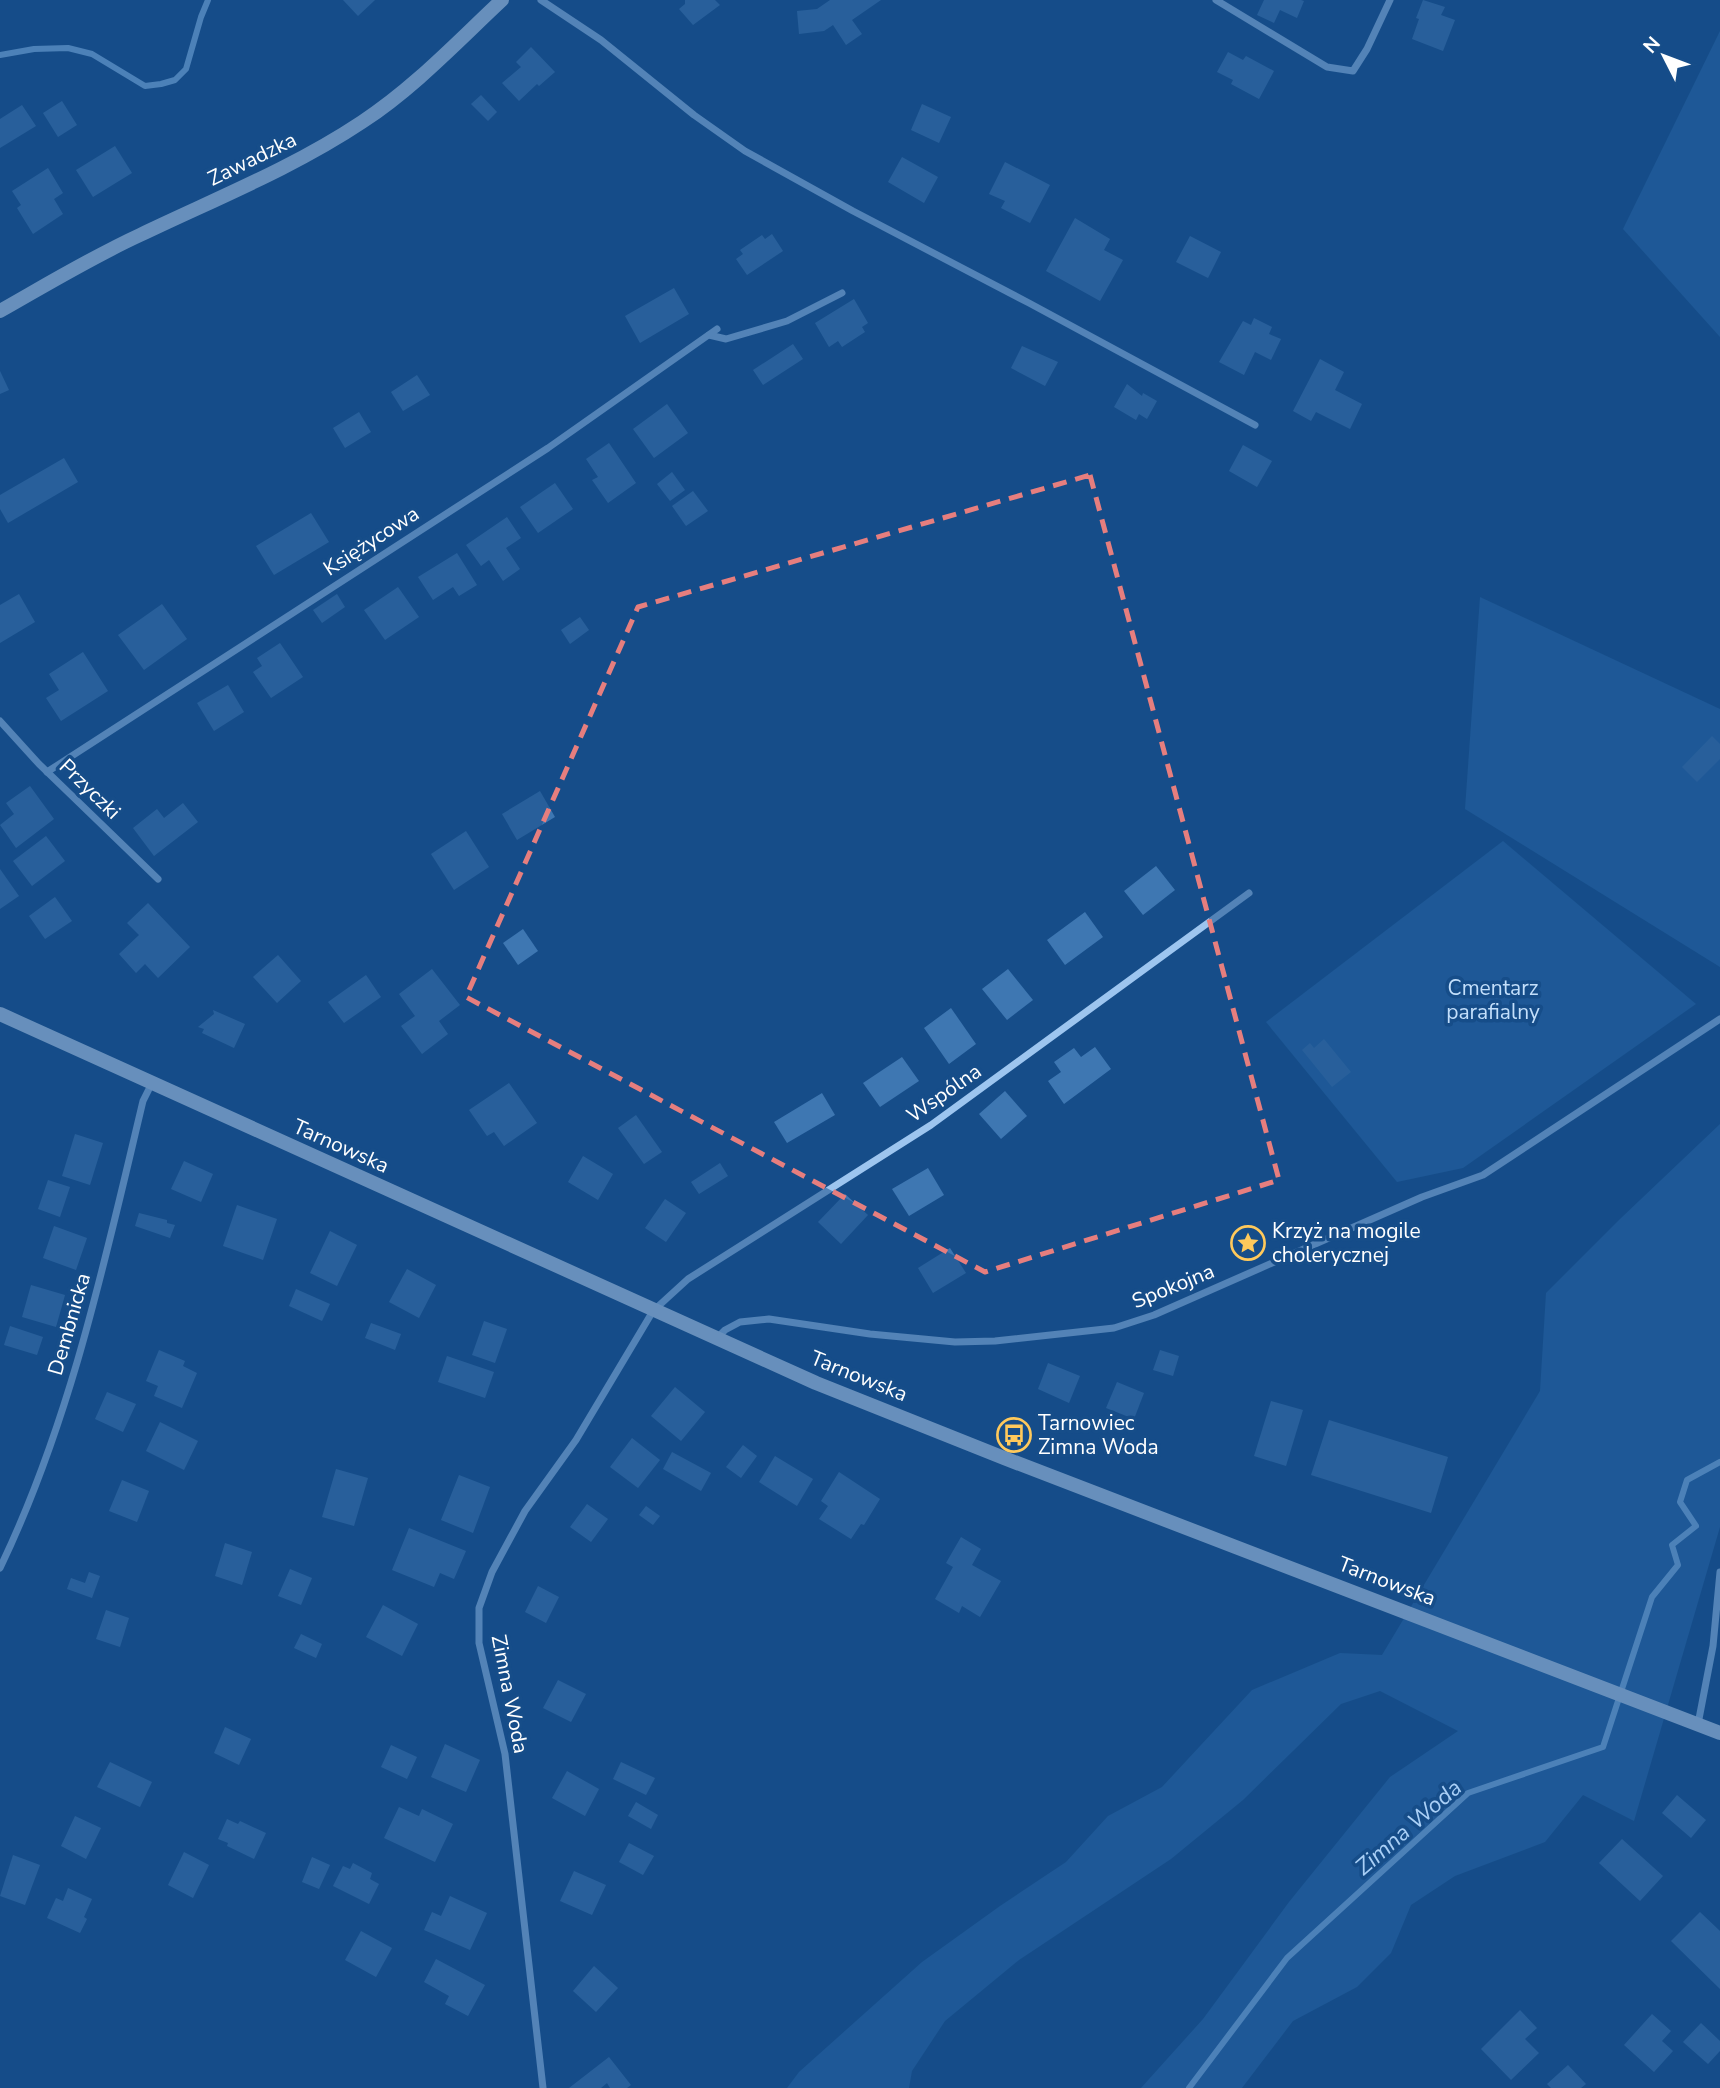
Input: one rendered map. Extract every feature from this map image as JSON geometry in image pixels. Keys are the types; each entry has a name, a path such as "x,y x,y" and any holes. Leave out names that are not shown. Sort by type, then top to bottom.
{"main road":[{"name":"Zawadzka","path":"0,310 138,236 254,183 329,143 364,121 437,63 499,3"},
{"name":"Tarnowska","path":"0,1014 816,1383 1720,1733"}],"street":[{"path":"541,0 601,40 694,115 745,151 1255,425"},
{"path":"1216,0 1327,67 1353,71 1367,49 1390,0"},
{"path":"709,335 726,339 787,321 842,293"},
{"name":"Księżycowa","path":"47,772 548,448 718,329"},
{"name":"Przyczki","path":"0,721 47,772 158,879"},
{"name":"Wspólna","path":"653,1311 688,1279 931,1125 1249,894"},
{"name":"Spokojna","path":"717,1339 725,1330 740,1322 769,1319 870,1334 955,1342 995,1342 1114,1328 1154,1315 1422,1197 1483,1175 1720,1019"},
{"name":"Dembnicka","path":"0,1568 27,1512 56,1434 99,1284 143,1101 152,1083"},
{"name":"Zimna Woda","path":"543,2088 505,1754 479,1643 479,1608 492,1572 525,1511 576,1440 653,1311"},
{"path":"1698,1724 1713,1646 1720,1572"}],"highlighted area":[{"path":"1090,475 1279,1180 985,1272 466,997 638,607"}],"green space":[{"path":"1720,31 1720,337 1623,229"},
{"path":"1480,597 1720,709 1720,967 1465,809"},
{"name":"Cmentarz parafialny","path":"1503,841 1696,1004 1463,1168 1397,1182 1266,1022"},
{"path":"1720,1124 1720,1527 1634,1821 1583,1795 1545,1842 1455,1876 1411,1905 1391,1953 1357,1987 1293,2021 1242,2088 1141,2088 1203,2019 1289,1902 1390,1777 1458,1731 1380,1691 1341,1704 1243,1800 1171,1859 1019,1960 945,2021 912,2071 909,2088 787,2088 799,2072 922,1962 1066,1862 1108,1816 1162,1787 1252,1690 1340,1653 1382,1655 1540,1391 1546,1293"}],"building":[{"path":"343,0 375,0 358,16"},
{"path":"685,0 715,0 720,5 693,25 679,9 685,4"},
{"path":"830,0 881,0 852,20 862,34 846,45 833,25 824,31 799,34 797,11 817,9"},
{"path":"1264,0 1304,1 1297,18 1280,10 1274,23 1257,15"},
{"path":"1423,0 1445,7 1441,15 1455,20 1443,51 1412,39"},
{"path":"531,47 555,72 519,101 502,83 521,67 516,62"},
{"path":"1228,52 1243,60 1246,56 1274,71 1259,99 1231,84 1233,80 1217,72"},
{"path":"481,95 497,112 488,121 471,104"},
{"path":"62,101 77,125 58,137 43,113"},
{"path":"922,104 951,117 939,143 911,130"},
{"path":"22,105 36,126 0,148 0,119"},
{"path":"115,146 132,173 93,197 76,170"},
{"path":"902,157 938,177 924,203 888,182"},
{"path":"1005,162 1050,185 1030,223 1001,208 1005,201 989,194"},
{"path":"48,168 63,193 54,199 63,214 33,234 17,208 21,205 12,191"},
{"path":"1075,218 1110,239 1104,250 1123,260 1100,301 1046,271"},
{"path":"772,234 783,251 747,275 736,259 743,254 740,250 762,235 765,239"},
{"path":"1190,236 1221,252 1208,278 1176,262"},
{"path":"674,288 689,314 640,343 625,316"},
{"path":"854,299 868,323 862,327 865,332 842,347 838,341 829,347 815,323"},
{"path":"1254,318 1272,327 1269,334 1281,339 1271,360 1255,352 1244,375 1219,362 1243,321 1251,325"},
{"path":"793,344 803,359 763,385 753,370"},
{"path":"1022,346 1058,362 1045,386 1011,368"},
{"path":"1320,359 1344,372 1335,390 1362,404 1350,429 1316,412 1311,421 1293,411"},
{"path":"0,371 9,390 0,394"},
{"path":"417,375 430,395 403,411 391,392"},
{"path":"1127,384 1142,396 1143,393 1157,401 1147,419 1139,414 1136,420 1114,407"},
{"path":"667,404 688,433 654,458 633,429"},
{"path":"359,412 371,432 345,448 333,428"},
{"path":"609,443 636,483 608,503 592,480 598,477 586,459"},
{"path":"1243,445 1272,461 1257,487 1229,471"},
{"path":"64,458 78,482 8,523 0,509 0,495"},
{"path":"672,472 685,490 670,501 657,484"},
{"path":"555,483 573,509 538,533 520,507"},
{"path":"693,491 708,511 686,526 672,506"},
{"path":"311,513 329,542 274,575 256,546"},
{"path":"507,517 521,538 506,548 520,569 503,581 489,560 481,566 466,545"},
{"path":"457,553 477,585 459,596 453,587 433,600 418,577"},
{"path":"398,587 419,617 385,640 364,610"},
{"path":"19,594 35,622 0,643 0,605"},
{"path":"337,594 345,607 322,623 313,610"},
{"path":"162,604 187,639 144,670 118,635"},
{"path":"580,617 589,630 570,644 561,630"},
{"path":"280,643 303,677 271,698 253,672 262,666 257,658"},
{"path":"83,652 108,691 61,721 46,698 59,690 49,674"},
{"path":"228,685 244,712 214,731 197,703"},
{"path":"1712,736 1720,744 1720,759 1697,782 1682,767"},
{"path":"30,786 54,819 16,848 0,825 14,814 6,803"},
{"path":"540,791 555,817 517,840 502,814"},
{"path":"183,803 198,822 154,856 133,828 157,809 164,818"},
{"path":"466,831 489,867 454,890 431,854"},
{"path":"46,836 65,861 32,886 13,861"},
{"path":"1156,866 1175,890 1143,915 1124,891"},
{"path":"0,869 19,896 0,909"},
{"path":"55,897 72,921 45,939 29,916"},
{"path":"148,903 190,947 158,978 145,964 136,973 119,954 139,935 127,923"},
{"path":"1085,912 1103,937 1065,965 1047,940"},
{"path":"523,929 538,951 518,965 503,943"},
{"path":"278,955 301,981 277,1003 253,977"},
{"path":"432,969 460,1005 439,1021 448,1034 422,1054 401,1026 415,1016 399,994"},
{"path":"1008,969 1033,1000 1007,1020 982,989"},
{"path":"366,975 381,997 344,1023 328,1002"},
{"path":"951,1008 976,1044 949,1064 924,1028"},
{"path":"213,1010 245,1024 234,1048 202,1033 204,1029 198,1027 214,1014"},
{"path":"1324,1039 1351,1072 1332,1087 1302,1050 1310,1043 1314,1048"},
{"path":"1095,1047 1111,1069 1064,1104 1048,1081 1061,1072 1054,1062 1074,1048 1081,1057"},
{"path":"902,1057 919,1081 880,1107 863,1083"},
{"path":"509,1083 537,1123 504,1146 494,1132 487,1136 469,1110"},
{"path":"1005,1091 1027,1116 1001,1139 979,1114"},
{"path":"822,1093 835,1115 787,1143 774,1122"},
{"path":"636,1115 662,1152 644,1164 618,1128"},
{"path":"75,1134 103,1143 90,1185 62,1176"},
{"path":"583,1156 613,1174 598,1200 568,1182"},
{"path":"184,1161 213,1174 201,1202 171,1189"},
{"path":"720,1163 728,1176 699,1194 691,1182"},
{"path":"928,1168 944,1195 909,1216 892,1189"},
{"path":"48,1180 70,1187 60,1217 38,1209"},
{"path":"845,1194 868,1215 841,1244 818,1222"},
{"path":"665,1199 686,1213 666,1242 645,1228"},
{"path":"237,1205 277,1219 263,1260 223,1246"},
{"path":"139,1213 167,1220 167,1223 175,1225 170,1238 135,1226"},
{"path":"54,1226 87,1238 76,1270 43,1258"},
{"path":"330,1231 357,1245 337,1286 310,1273"},
{"path":"950,1248 966,1273 933,1293 918,1268"},
{"path":"407,1269 436,1285 419,1318 389,1302"},
{"path":"31,1285 65,1295 56,1327 22,1317"},
{"path":"296,1289 330,1304 322,1321 289,1306"},
{"path":"484,1321 507,1329 495,1363 472,1355"},
{"path":"371,1323 401,1334 395,1350 365,1338"},
{"path":"10,1326 43,1337 37,1355 4,1345"},
{"path":"159,1350 185,1361 183,1366 197,1373 182,1408 154,1396 158,1386 146,1381"},
{"path":"1160,1350 1179,1356 1173,1376 1153,1370"},
{"path":"447,1356 494,1372 485,1398 438,1382"},
{"path":"1048,1363 1080,1376 1069,1403 1038,1389"},
{"path":"1117,1382 1144,1393 1134,1419 1106,1408"},
{"path":"675,1387 705,1412 681,1441 651,1416"},
{"path":"107,1392 136,1404 123,1432 95,1419"},
{"path":"1271,1401 1303,1410 1286,1466 1254,1456"},
{"path":"1329,1420 1448,1457 1431,1513 1311,1475"},
{"path":"160,1422 198,1441 184,1470 146,1451"},
{"path":"632,1438 660,1460 638,1488 610,1467"},
{"path":"743,1445 757,1456 741,1478 726,1467"},
{"path":"672,1452 711,1473 701,1491 663,1469"},
{"path":"775,1456 813,1479 797,1506 759,1482"},
{"path":"336,1469 368,1478 354,1526 322,1517"},
{"path":"839,1472 880,1499 864,1525 861,1524 851,1539 819,1519 828,1506 821,1501"},
{"path":"459,1475 490,1487 473,1533 441,1520"},
{"path":"122,1480 149,1491 137,1522 109,1511"},
{"path":"587,1504 608,1519 591,1542 570,1527"},
{"path":"646,1506 660,1516 653,1525 639,1515"},
{"path":"409,1528 466,1551 454,1579 440,1573 434,1587 392,1570"},
{"path":"961,1537 981,1549 972,1565 1001,1581 980,1617 962,1606 959,1613 935,1599 953,1567 946,1563"},
{"path":"225,1543 252,1552 242,1585 215,1576"},
{"path":"290,1569 312,1578 301,1605 278,1596"},
{"path":"89,1572 100,1576 92,1598 67,1589 71,1578 85,1583"},
{"path":"538,1586 559,1597 546,1623 525,1612"},
{"path":"383,1605 418,1624 402,1656 366,1637"},
{"path":"106,1610 129,1618 120,1647 96,1639"},
{"path":"301,1634 322,1644 316,1658 294,1648"},
{"path":"558,1680 586,1694 571,1722 543,1708"},
{"path":"225,1727 251,1739 239,1765 214,1753"},
{"path":"445,1744 480,1760 466,1792 431,1777"},
{"path":"391,1745 417,1757 407,1779 381,1767"},
{"path":"110,1762 152,1782 140,1807 97,1787"},
{"path":"621,1762 655,1778 646,1795 613,1779"},
{"path":"567,1771 599,1789 585,1816 552,1798"},
{"path":"1677,1795 1706,1820 1691,1838 1662,1813"},
{"path":"636,1802 658,1815 651,1829 628,1816"},
{"path":"399,1807 419,1816 422,1809 453,1824 435,1862 384,1838"},
{"path":"75,1816 101,1828 86,1859 61,1846"},
{"path":"227,1819 238,1824 240,1821 266,1833 254,1859 218,1839"},
{"path":"1622,1839 1663,1876 1640,1901 1599,1863"},
{"path":"629,1843 654,1856 643,1875 619,1862"},
{"path":"184,1852 209,1865 193,1898 168,1885"},
{"path":"13,1855 40,1865 25,1905 0,1896"},
{"path":"312,1857 330,1865 319,1889 302,1882"},
{"path":"353,1863 372,1873 370,1879 379,1884 369,1904 333,1886 343,1866 350,1869"},
{"path":"574,1871 606,1885 592,1915 560,1901"},
{"path":"68,1888 92,1899 80,1933 47,1918 56,1898 63,1901"},
{"path":"450,1896 487,1913 470,1950 424,1930 432,1912 441,1916"},
{"path":"1700,1912 1720,1931 1720,1989 1671,1941"},
{"path":"361,1931 392,1948 376,1977 345,1960"},
{"path":"436,1959 485,1985 468,2016 445,2004 449,1996 424,1982"},
{"path":"594,1966 618,1988 596,2012 573,1991"},
{"path":"1520,2010 1537,2028 1525,2039 1539,2053 1511,2080 1481,2049"},
{"path":"1652,2014 1671,2031 1662,2041 1673,2051 1654,2072 1624,2045"},
{"path":"1701,2023 1720,2041 1720,2051 1708,2064 1683,2042"},
{"path":"609,2057 631,2085 627,2088 610,2088 607,2083 601,2088 569,2088"},
{"path":"1568,2065 1586,2084 1581,2088 1551,2088 1547,2084"}],"waterway":[{"path":"0,55 34,49 68,48 92,54 145,86 161,84 175,80 186,69 208,0"},
{"name":"Zimna Woda","path":"1189,2088 1287,1958 1468,1793 1603,1747 1652,1597 1678,1565 1672,1545 1696,1526 1680,1502 1687,1480 1720,1462"}],"place":[{"name":"Krzyż na mogile cholerycznej","path":"1248,1243"},
{"name":"Tarnowiec Zimna Woda","path":"1014,1435"}]}
